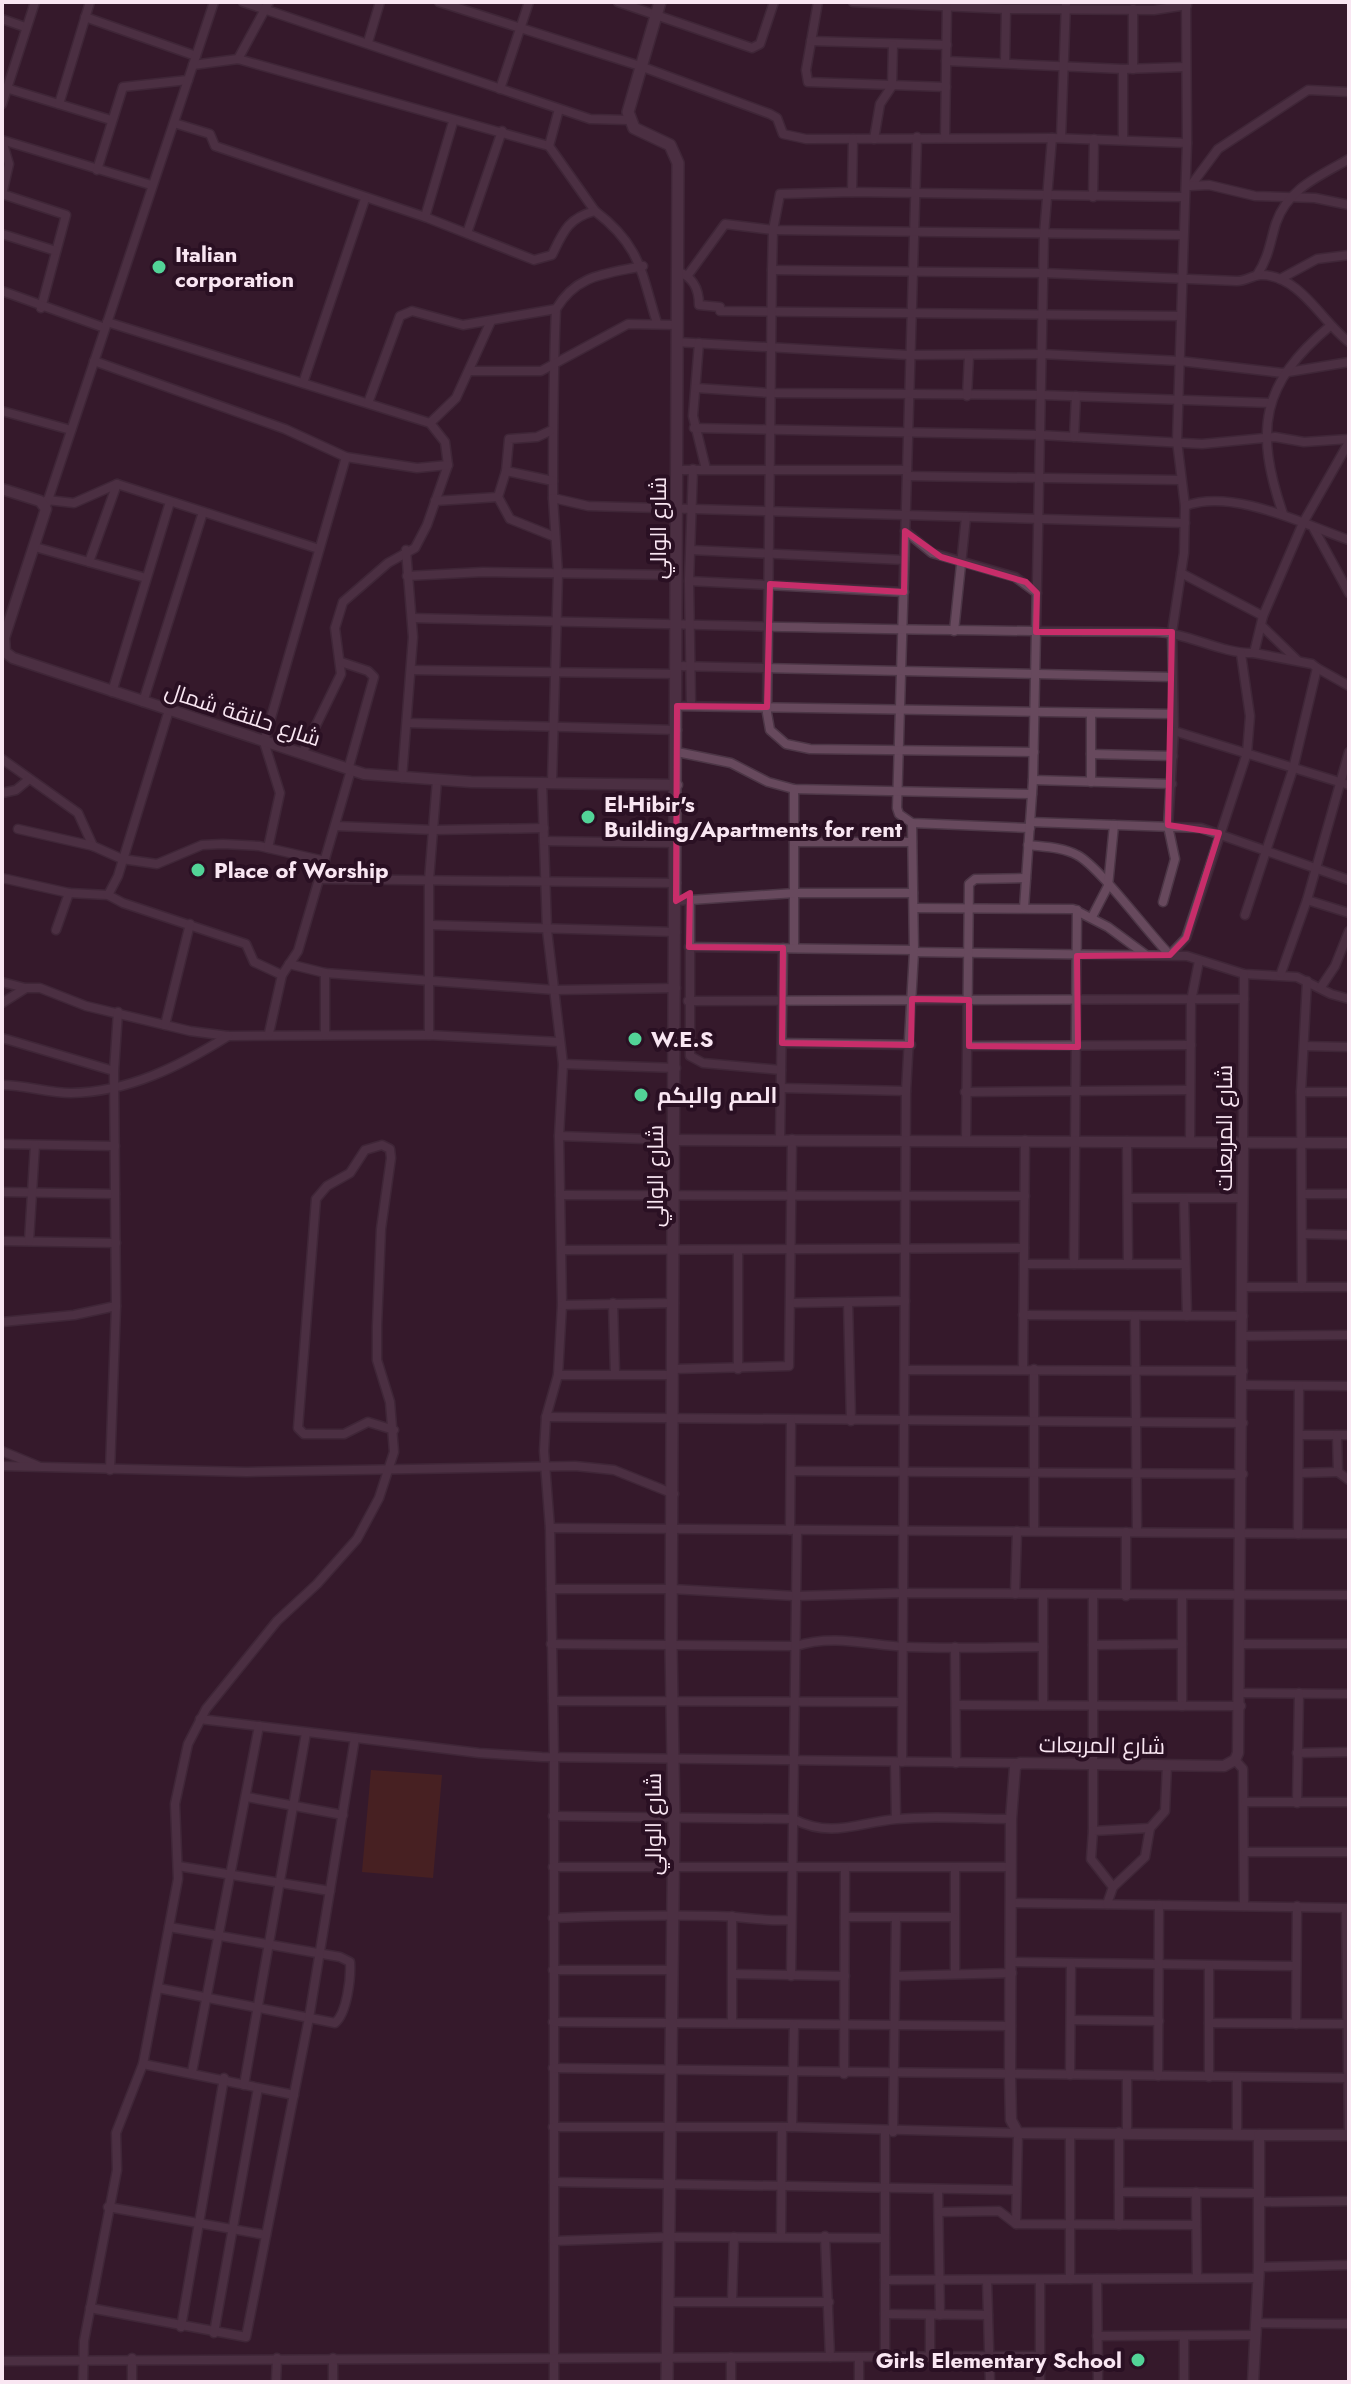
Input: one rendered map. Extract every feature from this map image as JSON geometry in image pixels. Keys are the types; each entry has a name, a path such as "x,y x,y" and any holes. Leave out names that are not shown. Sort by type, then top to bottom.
{"main road":[{"path":"629,120 629,107 658,8"},
{"name":"شارع الوالي","path":"629,120 634,128 670,145 678,157 683,273 676,342 678,470 685,507 677,575 676,883 682,900 676,932 671,1646 674,1819 667,2382"}],"street":[{"path":"2,104 6,73 35,2"},
{"path":"59,104 90,2"},
{"path":"46,503 214,2"},
{"path":"243,2 268,6 590,119 629,120"},
{"path":"368,42 380,2"},
{"path":"439,2 640,66 770,114 777,118 780,131 786,135 819,140 1056,138 1187,143"},
{"path":"500,89 529,2"},
{"path":"618,2 658,8 757,47 774,2"},
{"path":"818,2 806,70 808,82 946,87"},
{"path":"853,2 1006,9 1066,5 1133,9 1187,3 1187,143 1177,441 1185,523 1172,632 1174,731 1168,826 1175,859 1163,902"},
{"path":"945,138 947,4"},
{"path":"1024,908 1034,752 1044,234 1065,66 1066,5"},
{"path":"238,59 268,6"},
{"path":"1005,62 1006,9"},
{"path":"1123,140 1133,9"},
{"path":"85,17 194,60 238,59 453,122 502,131 549,146 595,211 622,234 643,266 643,281 657,323"},
{"path":"2,19 25,27"},
{"path":"811,41 947,45"},
{"path":"874,139 880,104 892,86 893,45"},
{"path":"946,61 1128,69 1186,67"},
{"path":"97,170 123,87 188,80"},
{"path":"6,88 111,120"},
{"path":"1183,197 1218,149 1308,90 1349,92"},
{"path":"549,146 559,109"},
{"path":"425,217 453,122"},
{"path":"174,123 210,134 215,146 425,217 525,257 543,259 552,255 567,223 579,215 595,211"},
{"path":"467,233 502,131"},
{"path":"917,137 913,233 916,253 912,272 908,355 907,515 897,791 899,814 912,823 1168,826 1219,833 1349,880"},
{"path":"852,192 853,139"},
{"path":"1093,197 1094,139"},
{"path":"2,140 151,185"},
{"path":"2,140 9,164 2,194 66,215 41,308"},
{"path":"1257,275 1268,257 1276,224 1291,196 1349,159"},
{"path":"1192,184 1255,196 1291,196 1349,205"},
{"path":"1034,752 821,749 786,744 770,730 767,707 772,270 773,230 782,192 1183,197"},
{"path":"303,383 365,199"},
{"path":"1181,316 772,309 720,311 720,307 699,305 698,291 683,273 722,225 773,230 1182,235"},
{"path":"2,234 56,251"},
{"path":"1280,279 1317,259 1349,255"},
{"path":"554,2382 554,1757 546,1417 558,1375 562,1305 559,1136 563,1064 547,930 544,841 553,728 558,574 550,431 556,399 556,309 567,290 589,278 643,266"},
{"path":"772,270 1043,273 1237,281 1257,275 1280,279 1305,296 1330,326 1349,342"},
{"path":"2,291 41,308 430,423 445,442 448,465 415,548 406,550 343,602 335,628 341,662 338,685 302,754"},
{"path":"368,403 400,316 412,311 455,325 556,309"},
{"path":"430,423 456,398 491,321"},
{"path":"470,371 541,371 628,324 677,325"},
{"path":"1283,514 1272,481 1267,440 1271,403 1282,373 1298,353 1330,326"},
{"path":"676,342 908,355 1041,354 1180,361 1282,373 1349,362"},
{"path":"699,343 694,428 706,469"},
{"path":"967,396 969,356"},
{"path":"94,361 285,429 346,457 417,468 448,465"},
{"path":"696,388 771,393 1041,395 1271,403"},
{"path":"1074,437 1076,396"},
{"path":"2,411 71,430"},
{"path":"694,428 907,435 1040,435 1202,444 1275,437 1313,442 1349,440"},
{"path":"550,431 537,437 509,439 506,471 498,497 510,519 555,537"},
{"path":"1254,653 1263,627 1263,616 1303,523 1349,440"},
{"path":"268,848 280,793 264,742 346,457"},
{"path":"691,705 691,550 685,507 693,469"},
{"path":"678,470 1179,480"},
{"path":"506,471 553,481"},
{"path":"2,489 46,503 74,503 117,484 319,549"},
{"path":"89,562 117,484"},
{"path":"435,501 498,497"},
{"path":"553,498 580,506 1185,523"},
{"path":"1185,506 1212,500 1283,514 1314,529 1349,540"},
{"path":"112,692 170,502"},
{"name":"شارع حلنقة شمال","path":"46,503 35,547 4,638 4,656 349,770 437,780 677,785"},
{"path":"143,702 203,512"},
{"path":"954,631 966,517"},
{"path":"1314,529 1349,593"},
{"path":"905,531 932,553 1021,579 1037,593"},
{"path":"35,547 146,578"},
{"path":"402,778 413,618 406,550"},
{"path":"691,550 904,560"},
{"path":"1181,573 1263,616"},
{"path":"407,576 677,575"},
{"path":"689,581 904,592"},
{"path":"413,618 902,631 1172,632 1241,654 1254,653 1298,661 1349,686"},
{"path":"1263,627 1298,661"},
{"path":"1170,955 1186,938 1247,753 1250,716 1241,654"},
{"path":"269,1033 282,975 298,951 321,879 374,677 368,671 341,662"},
{"path":"411,670 677,670 691,666 1171,677"},
{"path":"1245,915 1293,769 1317,668"},
{"path":"677,706 1173,714"},
{"path":"108,895 169,710"},
{"path":"1091,715 1091,782"},
{"path":"407,723 677,730"},
{"path":"1174,731 1346,784"},
{"path":"677,752 731,763 768,782 794,789 1032,794"},
{"path":"1281,973 1346,784 1349,752"},
{"path":"1091,754 1173,756"},
{"path":"2,759 78,813 93,846"},
{"path":"2,793 16,790 28,780"},
{"path":"429,1035 429,880 437,780"},
{"path":"1033,780 1172,784"},
{"path":"794,789 794,948"},
{"path":"896,1818 903,1647 906,1091 914,951 912,823"},
{"path":"1092,917 1108,886 1114,825"},
{"path":"335,826 434,830 544,828"},
{"path":"18,829 93,846 122,859 157,864 202,845 268,848 325,861"},
{"path":"544,841 677,843"},
{"path":"794,842 912,842"},
{"path":"1028,845 1066,850 1095,867 1108,886 1170,955"},
{"path":"2,878 69,893 108,895 246,944 254,962 282,975"},
{"path":"966,1139 968,910 971,880 1026,878"},
{"path":"321,879 545,879 676,883"},
{"path":"56,930 69,893"},
{"path":"781,1070 693,1061 689,1049 689,947 682,900 795,893 913,893"},
{"path":"1307,900 1349,913"},
{"path":"914,908 1077,910 1147,956"},
{"path":"1074,1264 1077,910"},
{"path":"165,1025 190,924"},
{"path":"431,925 676,932"},
{"path":"1321,987 1333,972 1349,931"},
{"path":"689,947 1077,956 1170,955 1244,974 1281,973 1349,999"},
{"path":"780,1139 783,948"},
{"path":"1190,1141 1187,1090 1191,1001 1199,961"},
{"path":"289,964 325,973 431,978 555,990 676,988"},
{"path":"325,973 325,1034"},
{"name":"شارع المربعات","path":"1018,2133 1011,2120 1010,2076 1012,1775 1020,1763 1224,1766 1235,1760 1240,1744 1244,974"},
{"path":"1302,1287 1301,1092 1307,981"},
{"path":"2,982 40,988 86,1006 165,1025 228,1036 269,1033 429,1035 559,1042"},
{"path":"2,1003 26,988"},
{"path":"688,1001 1244,999"},
{"path":"110,1470 116,1306 114,1071 118,1012"},
{"path":"2,1085 72,1093 115,1086 185,1064 228,1036"},
{"path":"2,1038 114,1071"},
{"path":"782,1043 911,1045"},
{"path":"969,1046 1191,1045"},
{"path":"1304,1046 1349,1047"},
{"path":"563,1064 676,1068"},
{"path":"781,1088 906,1091"},
{"path":"965,1092 1187,1090"},
{"path":"1301,1092 1349,1092"},
{"path":"559,1136 674,1140 1349,1143"},
{"path":"558,1375 789,1366 792,1139"},
{"path":"1023,1369 1025,1140"},
{"path":"1127,1141 1128,1264"},
{"path":"2,1144 115,1146"},
{"path":"29,1241 35,1145"},
{"path":"83,2382 82,2360 90,2308 117,2170 116,2133 143,2064 169,1927 178,1866 175,1804 188,1744 200,1719 277,1621 344,1557 379,1498 395,1442 394,1430 377,1360 381,1229 391,1158 390,1149 382,1145 365,1150 350,1173 327,1186 316,1199 298,1428 304,1434 344,1434 368,1422 394,1430"},
{"path":"2,1192 115,1194"},
{"path":"1302,1194 1349,1194"},
{"path":"560,1195 1025,1196"},
{"path":"1128,1198 1243,1198"},
{"path":"1184,1199 1187,1316"},
{"path":"1303,1234 1349,1235"},
{"path":"2,1241 116,1243"},
{"path":"562,1250 1024,1248"},
{"path":"738,1250 738,1369"},
{"path":"1024,1264 1185,1264"},
{"path":"1243,1287 1349,1287"},
{"path":"791,1303 905,1301"},
{"path":"848,1302 851,1421"},
{"path":"613,1303 615,1373"},
{"path":"562,1305 674,1303"},
{"path":"2,1322 74,1315 116,1306"},
{"path":"1023,1315 1243,1316"},
{"path":"1135,1316 1137,1532"},
{"path":"1243,1336 1349,1335"},
{"path":"1034,1369 1034,1531"},
{"path":"905,1370 1243,1371"},
{"path":"1243,1385 1349,1386"},
{"path":"1298,1534 1299,1386"},
{"path":"546,1417 1243,1423"},
{"path":"791,1420 796,1646 791,1976"},
{"path":"1300,1435 1349,1435"},
{"path":"1337,1435 1338,1472"},
{"path":"2,1451 42,1467"},
{"path":"2,1466 110,1470 387,1471 461,1465 546,1467 614,1470 674,1494"},
{"path":"791,1471 1243,1474"},
{"path":"1300,1473 1338,1472 1349,1480"},
{"path":"550,1528 1349,1534"},
{"path":"1015,1594 1017,1531"},
{"path":"1126,1532 1126,1596"},
{"path":"551,1589 672,1589 795,1596 903,1593 1349,1595"},
{"path":"1043,1594 1043,1705"},
{"path":"1182,1595 1182,1706"},
{"path":"1093,1596 1091,1859 1113,1887"},
{"path":"551,1644 796,1646 810,1641 865,1640 903,1647 1043,1647"},
{"path":"1093,1645 1182,1644"},
{"path":"1242,1644 1349,1644"},
{"path":"955,1647 956,1763"},
{"path":"1241,1693 1349,1694"},
{"path":"1297,1803 1299,1693"},
{"path":"553,1701 902,1702"},
{"path":"956,1705 1241,1706"},
{"path":"200,1719 479,1753 673,1760 1020,1763"},
{"path":"192,2072 259,1726"},
{"path":"244,2085 306,1733"},
{"path":"90,2308 246,2337 309,2018 355,1738"},
{"path":"1297,1753 1349,1752"},
{"path":"1235,1760 1243,1769 1244,1906"},
{"path":"1107,1904 1113,1887 1145,1857 1150,1828 1165,1811 1167,1765"},
{"path":"247,1797 343,1815"},
{"path":"1245,1802 1349,1802"},
{"path":"553,1816 793,1819 837,1828 862,1828 896,1818 1011,1819"},
{"path":"1093,1831 1150,1828"},
{"path":"1245,1852 1349,1852"},
{"path":"178,1866 330,1891"},
{"path":"553,1867 1011,1867"},
{"path":"844,2074 845,1868"},
{"path":"955,1868 955,1974"},
{"path":"553,2127 792,2127 889,2132 1349,2135 1348,1908 1011,1903"},
{"path":"1158,2076 1159,1905"},
{"path":"1296,2024 1297,1906"},
{"path":"553,1918 673,1915 732,1916 757,1921 791,1920"},
{"path":"732,1916 732,2023"},
{"path":"845,1917 954,1917"},
{"path":"885,2357 884,2189 894,2074 896,1918"},
{"path":"158,1988 338,2022 350,1971 346,1959 169,1927"},
{"path":"1070,2075 1071,1963"},
{"path":"896,1976 1071,1963 1296,1966"},
{"path":"1209,1966 1209,2077"},
{"path":"553,1970 673,1970"},
{"path":"733,1974 845,1976"},
{"path":"1071,2020 1159,2021"},
{"path":"553,2022 1011,2026"},
{"path":"1209,2023 1348,2024"},
{"path":"792,2127 794,2025"},
{"path":"143,2064 224,2078 294,2095"},
{"path":"553,2068 792,2074 1348,2078"},
{"path":"1119,2225 1127,2077"},
{"path":"1237,2077 1237,2134"},
{"path":"181,2327 224,2078"},
{"path":"214,2333 258,2088"},
{"path":"781,2237 782,2127"},
{"path":"1016,2224 1018,2133"},
{"path":"1070,2133 1070,2279"},
{"path":"1253,2382 1259,2272 1259,2135"},
{"path":"554,2182 1016,2190"},
{"path":"930,2356 940,2280 938,2190"},
{"path":"1119,2192 1196,2192 1349,2201"},
{"path":"1196,2192 1197,2278"},
{"path":"108,2207 266,2235"},
{"path":"939,2212 999,2211 1016,2224 1196,2225"},
{"path":"825,2236 830,2357"},
{"path":"554,2241 669,2237 885,2238"},
{"path":"732,2301 734,2237"},
{"path":"885,2280 1197,2278 1349,2265"},
{"path":"1097,2279 1098,2382"},
{"path":"987,2280 990,2382"},
{"path":"1040,2280 1040,2382"},
{"path":"668,2302 829,2302"},
{"path":"885,2314 988,2315"},
{"path":"1097,2336 1184,2336 1349,2324"},
{"path":"1184,2336 1184,2382"},
{"path":"2,2361 1040,2356"},
{"path":"731,2357 731,2382"},
{"path":"859,2357 859,2382"},
{"path":"132,2358 132,2382"},
{"path":"276,2382 277,2358"},
{"path":"333,2358 333,2382"}],"highlighted area":[{"path":"905,531 941,557 1026,582 1037,593 1036,632 1172,632 1168,825 1219,833 1186,938 1170,955 1077,956 1078,1047 969,1046 969,1000 912,999 911,1045 782,1043 783,948 689,947 690,893 676,901 677,706 767,707 770,584 904,592"}],"shaded area":[{"path":"371,1770 442,1775 433,1878 362,1872"}],"place":[{"name":"Italian corporation","path":"159,267"},
{"name":"El-Hibir's Building/Apartments for rent","path":"588,817"},
{"name":"Place of Worship","path":"198,870"},
{"name":"W.E.S","path":"635,1039"},
{"name":"الصم والبكم","path":"641,1095"},
{"name":"Girls Elementary School","path":"1138,2360"}]}
